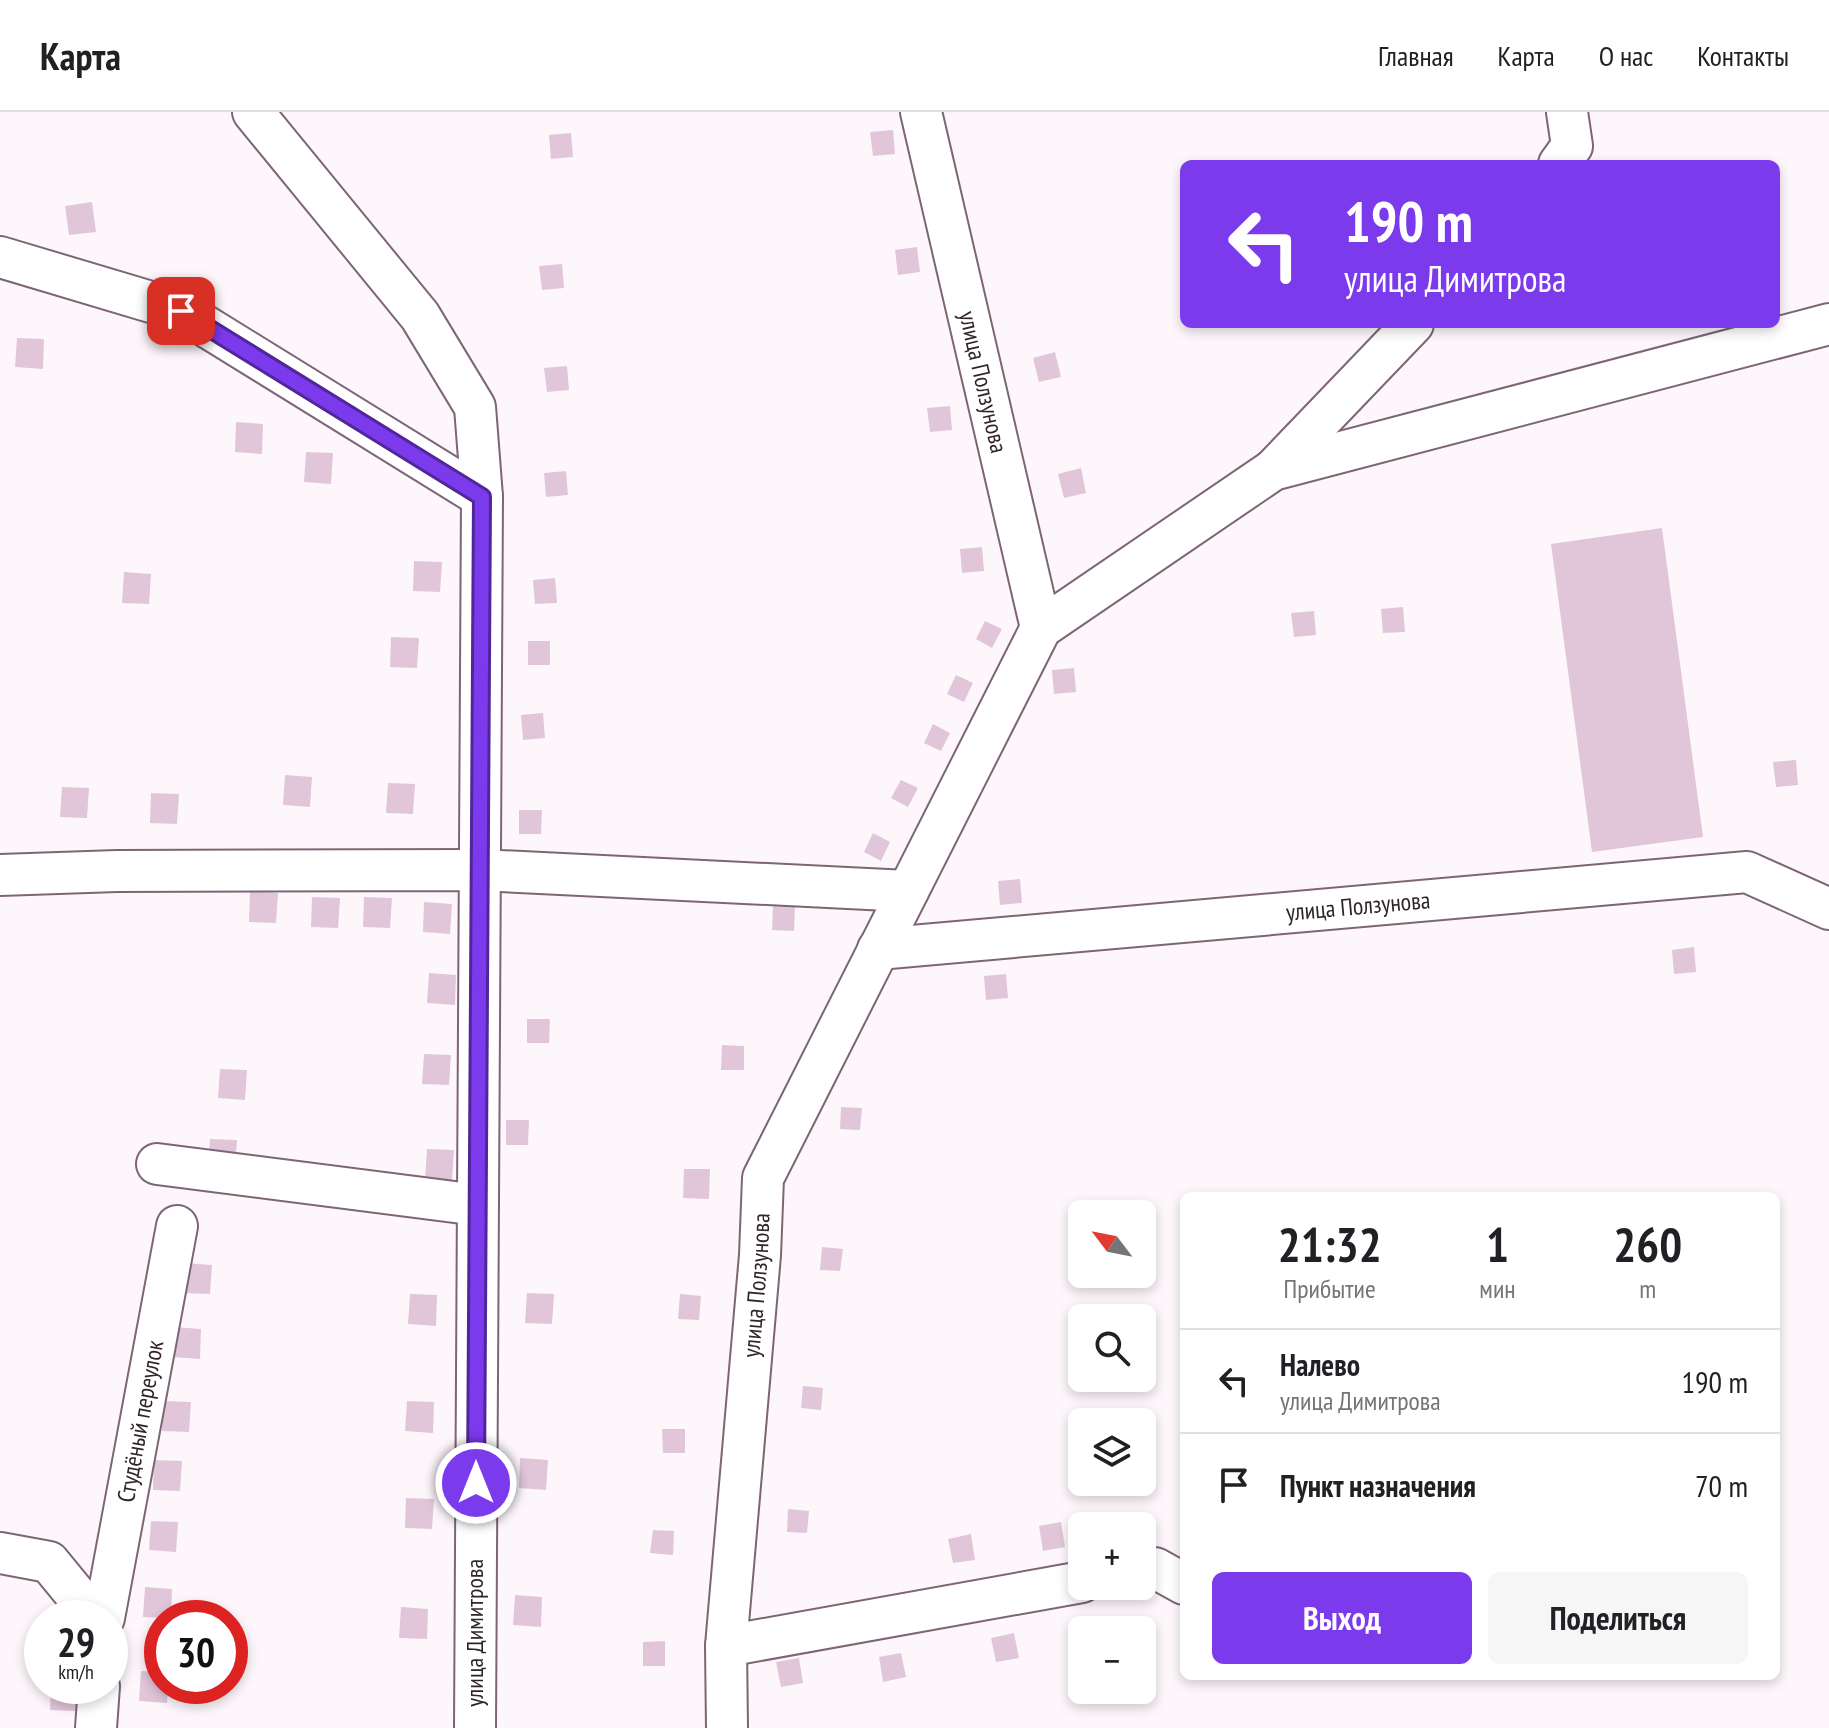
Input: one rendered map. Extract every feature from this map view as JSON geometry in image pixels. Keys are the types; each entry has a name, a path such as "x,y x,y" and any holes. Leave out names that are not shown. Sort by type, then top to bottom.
{"street":[{"name":"улица Димитрова","path":"253,112 420,316 475,407 482,497 475,1728"},
{"name":"улица Ползунова","path":"727,1728 726,1646 759,1271 763,1178 1041,628 921,112"},
{"path":"1562,160 1572,146 1567,112"},
{"path":"0,257 181,311 482,497"},
{"path":"1273,470 1829,324"},
{"path":"1041,628 1273,470 1409,328"},
{"path":"0,875 133,871 480,870 908,891"},
{"name":"улица Ползунова","path":"878,949 1747,872 1829,909"},
{"path":"157,1164 478,1205"},
{"name":"Студёный переулок","path":"107,1600 177,1226"},
{"path":"0,1553 49,1562 80,1600"},
{"path":"1156,1569 1180,1582"},
{"path":"726,1646 1068,1585"},
{"path":"96,1728 98,1704"}],"building":[{"path":"893,130 895,154 873,156 870,132"},
{"path":"571,133 573,157 551,159 549,135"},
{"path":"92,202 96,232 69,235 65,206"},
{"path":"917,247 920,272 898,275 895,250"},
{"path":"562,264 564,288 542,290 539,266"},
{"path":"17,338 44,339 43,369 15,367"},
{"path":"1055,352 1061,377 1039,382 1033,358"},
{"path":"567,366 569,390 547,392 544,368"},
{"path":"950,406 952,430 930,432 927,408"},
{"path":"236,422 263,424 262,454 235,452"},
{"path":"306,452 333,453 331,484 304,482"},
{"path":"1081,468 1086,493 1064,498 1058,474"},
{"path":"566,471 568,495 546,497 544,473"},
{"path":"1662,528 1703,837 1592,852 1551,544"},
{"path":"982,547 984,571 962,573 960,549"},
{"path":"414,561 442,562 440,592 413,591"},
{"path":"124,572 151,574 149,604 122,603"},
{"path":"555,578 557,603 535,604 533,580"},
{"path":"1403,607 1405,632 1383,633 1381,609"},
{"path":"1314,611 1316,635 1294,637 1291,613"},
{"path":"985,621 1002,629 992,648 976,639"},
{"path":"391,637 419,638 417,668 390,667"},
{"path":"528,641 550,641 550,665 528,665"},
{"path":"1074,668 1076,692 1054,694 1052,670"},
{"path":"956,675 973,683 964,702 947,694"},
{"path":"543,713 545,738 523,740 521,715"},
{"path":"933,724 950,733 941,751 924,743"},
{"path":"1796,760 1798,785 1776,787 1773,762"},
{"path":"285,775 312,777 310,807 283,805"},
{"path":"901,780 918,788 908,807 891,798"},
{"path":"388,783 415,784 413,814 386,813"},
{"path":"62,787 89,788 87,818 60,817"},
{"path":"151,793 179,794 177,824 150,823"},
{"path":"519,810 542,810 541,834 519,834"},
{"path":"873,833 890,842 881,861 864,852"},
{"path":"1020,879 1022,903 1000,905 998,881"},
{"path":"250,891 278,893 276,923 249,922"},
{"path":"312,897 340,898 338,928 311,927"},
{"path":"364,897 392,898 390,928 363,927"},
{"path":"424,902 452,904 450,934 423,932"},
{"path":"773,906 795,906 794,931 772,930"},
{"path":"1694,947 1696,972 1674,974 1672,950"},
{"path":"429,973 456,975 455,1005 427,1003"},
{"path":"1006,974 1008,998 986,1000 984,976"},
{"path":"527,1019 550,1019 549,1043 527,1043"},
{"path":"722,1045 744,1046 744,1070 721,1070"},
{"path":"424,1054 451,1055 449,1085 422,1084"},
{"path":"220,1069 247,1070 245,1100 218,1098"},
{"path":"841,1107 862,1108 860,1130 840,1129"},
{"path":"506,1120 529,1120 528,1145 506,1145"},
{"path":"210,1139 237,1140 235,1170 208,1169"},
{"path":"427,1149 454,1150 452,1180 425,1179"},
{"path":"684,1169 710,1169 709,1199 683,1198"},
{"path":"822,1247 843,1249 840,1271 820,1270"},
{"path":"184,1263 212,1265 210,1294 183,1293"},
{"path":"527,1293 554,1294 552,1324 525,1323"},
{"path":"410,1294 437,1295 436,1326 408,1324"},
{"path":"680,1294 701,1296 699,1320 678,1319"},
{"path":"174,1327 201,1329 200,1359 172,1357"},
{"path":"803,1386 823,1388 821,1410 801,1408"},
{"path":"163,1401 191,1402 189,1432 162,1431"},
{"path":"407,1401 434,1402 433,1433 405,1431"},
{"path":"662,1429 685,1429 685,1453 663,1453"},
{"path":"520,1458 548,1460 546,1490 519,1488"},
{"path":"154,1460 182,1461 180,1491 153,1490"},
{"path":"406,1498 434,1499 432,1529 405,1528"},
{"path":"788,1509 809,1511 807,1533 787,1532"},
{"path":"151,1521 178,1522 176,1552 149,1550"},
{"path":"1061,1522 1065,1547 1043,1551 1039,1526"},
{"path":"653,1530 674,1531 673,1555 650,1553"},
{"path":"971,1534 975,1560 953,1563 948,1539"},
{"path":"145,1587 172,1589 172,1600 144,1600"},
{"path":"515,1595 542,1597 541,1627 513,1625"},
{"path":"401,1607 428,1609 427,1639 399,1638"},
{"path":"1014,1633 1019,1658 996,1662 991,1638"},
{"path":"665,1641 665,1666 643,1666 643,1642"},
{"path":"901,1653 906,1677 883,1682 879,1657"},
{"path":"799,1658 803,1683 781,1687 776,1662"},
{"path":"141,1671 144,1671 144,1701 139,1701"},
{"path":"50,1704 77,1704 77,1711 50,1710"}],"route":[{"path":"181,311 482,497 476,1483"}]}
